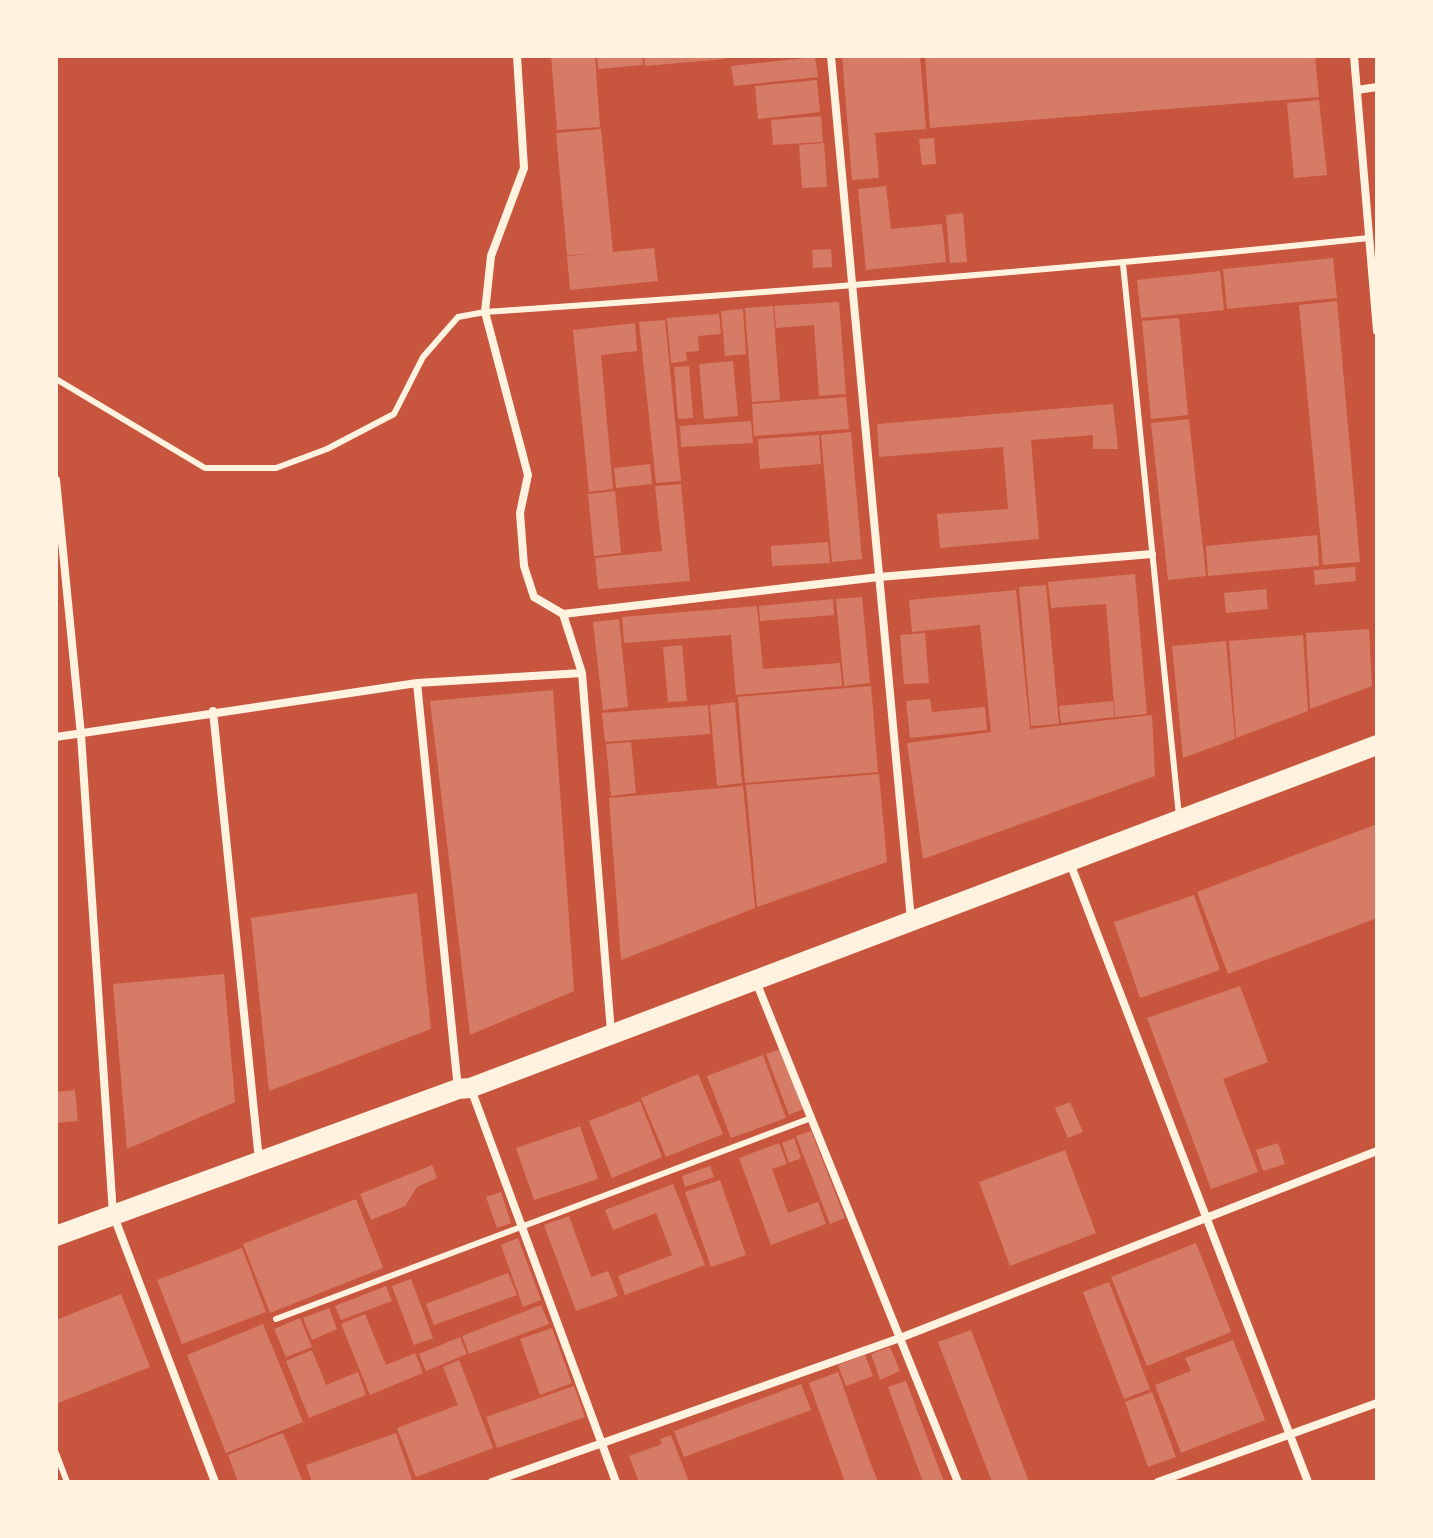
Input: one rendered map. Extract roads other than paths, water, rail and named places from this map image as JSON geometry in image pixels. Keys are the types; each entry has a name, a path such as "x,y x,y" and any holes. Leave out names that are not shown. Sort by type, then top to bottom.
{"main road":[{"path":"56,1236 464,1089 1377,745"}],"street":[{"path":"517,56 524,168 491,256 485,312 528,475 520,513 524,566 534,597 563,614 879,577 1152,554"},
{"path":"831,56 911,920"},
{"path":"1354,56 1377,331"},
{"path":"1357,90 1377,87"},
{"path":"56,480 81,735 113,1214 215,1482"},
{"path":"563,614 582,673 611,1033"},
{"path":"56,737 213,711 417,683 582,673"},
{"path":"417,683 464,1089 521,1226 616,1482"},
{"path":"213,711 259,1162"},
{"path":"1070,861 1204,1219 1308,1482"},
{"path":"755,979 958,1482"},
{"path":"492,1482 900,1338 1377,1151"},
{"path":"1158,1482 1377,1403"}],"lane":[{"path":"56,379 205,468 276,468 327,449 394,414 423,357 458,317 485,312 852,287 1123,264 1369,238"},
{"path":"1123,264 1180,820"},
{"path":"276,1319 811,1118"},
{"path":"56,1453 67,1482"}]}
